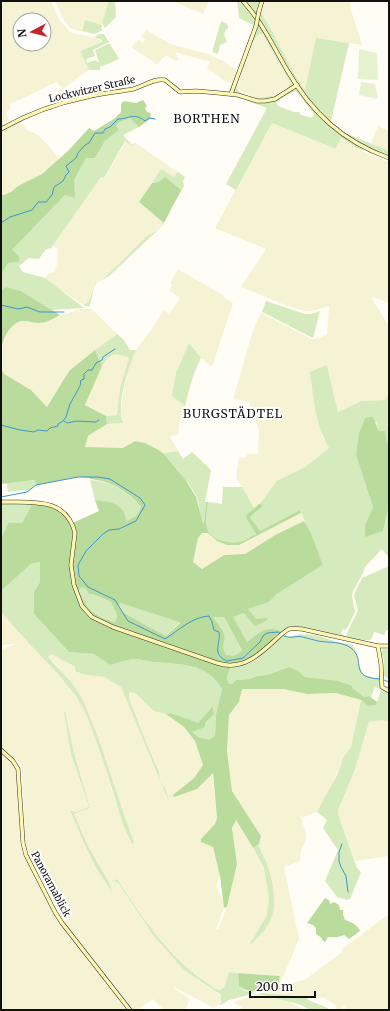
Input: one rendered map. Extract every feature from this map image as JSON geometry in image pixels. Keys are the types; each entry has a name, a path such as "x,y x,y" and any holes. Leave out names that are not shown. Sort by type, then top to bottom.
{"street":[{"path":"242,1 262,24 297,85 316,111 330,125 361,146 389,158"},
{"path":"262,1 256,26 231,94 257,101 265,101 275,99 297,85"},
{"name":"Lockwitzer Straße","path":"1,129 30,114 59,104 88,96 132,89 155,80 165,80 180,92 196,91 231,94"},
{"path":"1,502 48,504 60,509 67,516 74,528 75,533 71,565 75,592 82,606 87,612 92,617 105,624 217,664 230,666 244,663 254,658 282,634 291,629 302,629 378,646 389,646"},
{"path":"378,646 382,687 389,691"},
{"name":"Panoramablick","path":"1,750 9,756 18,769 22,843 36,876 62,923 130,1010"}],"shaded area":[{"path":"1,1 51,1 58,18 69,31 76,34 97,38 102,42 80,51 89,70 63,89 56,82 9,104 11,109 6,112 9,120 1,125"},
{"path":"55,1 109,1 102,25 85,20 82,31 78,31 70,28 64,21"},
{"path":"172,1 209,1 203,14"},
{"path":"263,1 350,1 351,10 362,45 330,40 305,90 296,77 261,12"},
{"path":"146,30 170,44 208,54 225,62 237,72 232,84 223,80 207,68 210,62 207,60 206,61 175,52 179,60 174,60 166,55 157,64 131,47 138,40 143,43 145,39 141,36 141,34 143,35"},
{"path":"260,34 263,34 270,45 290,82 290,85 285,90 268,97 256,97 246,94 237,88 237,84 253,40"},
{"path":"21,122 27,130 38,135 59,159 42,174 18,186 11,192 1,196 1,130"},
{"path":"272,123 336,149 341,138 358,149 389,162 389,303 373,297 372,299 389,326 389,395 384,400 361,401 338,412 327,365 322,436 329,448 305,467 278,481 254,508 236,478 239,457 246,458 247,454 258,454 259,430 249,402 233,399 252,334 261,313 312,339 321,338 327,334 329,308 329,306 312,311 305,311 290,307 241,287 266,249 215,228"},
{"path":"378,126 389,131 389,151 371,144"},
{"path":"126,141 132,146 136,143 178,172 174,177 161,169 139,202 163,222 161,225 106,276 98,280 94,285 89,301 84,305 45,278 50,272 53,273 57,265 58,249 53,245 101,177 105,178"},
{"path":"178,269 224,296 224,298 233,303 212,367 201,358 189,344 172,396 185,406 180,419 178,435 170,436 178,451 163,453 145,443 135,441 123,448 85,448 88,436 107,424 122,423 121,410 130,363 136,350 152,329 164,309 169,315 180,298 169,290 172,285 170,283"},
{"path":"80,309 93,310 117,334 69,371 47,407 31,390 4,374 1,369 1,347 12,325 17,322 24,321 39,323"},
{"path":"119,354 129,358 120,388 117,415 106,416 85,405 102,366 107,359"},
{"path":"301,513 304,521 275,535 245,554 224,555 202,569 193,562 198,538 202,533 208,533 217,541 227,545 239,545"},
{"path":"1,612 76,696 87,716 105,766 112,791 132,843 126,818 90,718 56,664 48,657 52,653 86,675 104,677 121,687 168,800 166,790 160,780 159,772 129,697 129,692 135,693 154,711 166,714 184,727 195,741 203,765 194,778 173,795 212,772 217,818 215,824 201,840 201,842 213,847 220,876 216,886 223,901 224,908 216,929 218,929 227,907 237,864 232,828 236,820 264,868 269,906 267,915 250,944 267,927 272,917 268,866 260,849 259,844 261,836 232,791 227,751 229,715 239,702 241,689 283,689 307,694 336,693 361,700 351,747 344,756 330,789 317,812 301,818 306,834 306,840 301,850 300,861 284,867 299,939 280,984 278,985 280,976 229,972 224,988 219,990 214,988 183,965 167,948 152,930 117,880 153,935 184,970 221,996 221,1002 214,1008 172,986 190,999 185,1010 164,1010 153,999 137,1010 132,1010 66,925 29,855 25,841 22,768 18,761 1,748 1,650 16,644 1,645","holes":["65,711 74,753 90,808 74,814 88,846 112,890 95,866 70,810 72,809 76,812 89,808 71,754"]},
{"path":"381,719 389,721 389,856 355,861 339,817 338,810 354,772 369,722"},
{"path":"1,752 8,757 15,766 17,773 20,846 24,855 55,915 129,1010 1,1010"},
{"path":"389,914 389,1010 347,1010 344,1006 342,1008 344,1010 337,1010 335,1005 325,998 262,993 306,979 341,953 342,949"},
{"path":"258,994 289,1002 305,1010 241,1010 242,1007 235,1004 236,1001"}],"green space":[{"path":"109,1 115,1 116,17 105,28 102,23"},
{"path":"237,1 260,1 254,25 257,26 261,12 296,77 305,90 316,38 349,43 331,121 343,132 389,151 389,157 365,147 362,151 341,138 336,149 272,123 236,190 226,184 267,108 227,95 237,72 240,74 257,27 239,18","holes":["260,34 263,34 290,82 287,88 273,96 247,96 240,92 237,88 239,78 251,46 254,39","296,91 314,114 312,118 301,115 299,112 294,112 278,106 276,102"]},
{"path":"85,20 102,25 101,29 103,30 94,34 82,31"},
{"path":"221,21 226,23 228,26 228,29 226,29 224,35 227,42 220,45 218,54 212,52"},
{"path":"104,34 109,42 93,50 95,56 86,59 87,63 96,60 99,62 95,50 108,44 110,44 119,59 100,67 100,70 89,70 80,51 102,42 102,40 94,37"},
{"path":"359,49 377,53 378,80 358,79"},
{"path":"361,82 375,84 378,99 359,95"},
{"path":"143,100 147,106 145,108 147,112 151,113 150,119 139,127 130,118 118,123 116,126 119,130 105,141 95,158 86,158 74,180 75,198 65,195 12,250 19,256 19,262 8,263 1,275 1,196 11,192 18,186 42,174 68,151 89,128 94,131 114,119 121,112 121,105 123,101 136,103"},
{"path":"130,118 139,127 123,135 132,145 136,143 132,146 125,141 104,178 101,177 51,248 46,249 39,259 29,258 19,266 23,272 45,278 84,308 52,310 21,291 6,287 1,290 1,275 8,263 19,262 12,250 65,195 86,158 95,158 105,141 119,130 115,126 118,123"},
{"path":"161,169 174,177 178,172 185,177 183,181 184,186 174,204 173,203 180,190 159,182 152,183"},
{"path":"165,177 181,190 164,223 139,202 152,183 159,182"},
{"path":"163,222 164,223 160,228 109,276 97,282 94,287 89,307 84,305 89,301 95,283 106,276 147,236 158,229"},
{"path":"6,287 21,291 60,315 44,322 37,323 23,321 14,324 8,331 1,349 1,290"},
{"path":"266,301 305,314 320,311 313,338 262,312"},
{"path":"117,334 123,339 130,350 136,350 122,396 121,415 123,423 107,424 106,416 117,415 120,388 129,358 117,354 108,358 102,366 95,350"},
{"path":"189,343 201,358 193,376 185,406 172,396 176,373"},
{"path":"95,350 102,366 85,405 106,416 107,424 88,436 85,447 123,448 135,441 145,443 163,453 185,479 196,497 203,523 206,502 208,502 206,525 209,532 217,539 227,542 238,542 246,540 256,534 246,517 247,514 260,503 263,506 250,517 260,531 300,510 301,513 239,545 227,545 217,541 208,533 202,533 198,538 193,562 202,569 224,555 245,554 275,535 304,521 310,531 323,565 277,594 269,602 248,609 256,619 268,618 266,621 255,626 244,613 233,617 247,642 259,633 268,629 282,632 257,655 250,659 231,665 227,678 229,684 232,684 236,680 267,675 289,667 297,670 305,677 338,681 352,686 352,688 364,697 369,696 377,702 376,705 368,706 361,700 336,693 307,694 283,689 242,689 239,702 229,715 227,751 232,791 261,836 259,844 253,848 236,820 232,828 237,864 227,907 224,908 220,876 213,847 201,842 201,839 215,824 217,818 213,773 197,789 174,797 173,795 194,778 203,765 195,741 184,727 166,714 171,713 198,723 213,706 214,714 205,723 205,727 192,732 198,737 209,740 215,736 216,714 222,689 216,680 209,674 192,666 134,659 110,665 94,654 69,652 34,614 34,592 40,582 40,562 31,564 2,590 1,589 1,539 8,523 22,523 32,504 54,509 63,515 70,524 99,511 95,500 116,504 125,514 127,521 136,516 141,507 130,496 118,488 105,482 90,478 78,477 36,485 35,480 1,484 1,369 4,374 31,390 47,407 69,371","holes":["82,587 86,589 89,594 93,594 111,602 117,615 115,622 101,617 89,608 79,590","120,603 180,623 166,636 124,613 119,606","213,617 224,617 242,650 239,653 226,655 223,649 224,634"]},
{"path":"327,365 338,412 361,401 384,400 389,395 389,445 385,432 379,431 376,421 356,455 373,507 365,525 383,531 389,506 389,558 382,549 365,567 353,591 352,596 355,612 346,630 343,629 341,634 343,635 342,637 300,627 292,627 282,632 247,643 233,617 244,613 256,619 247,609 269,602 277,594 323,565 300,510 260,531 250,517 263,506 260,503 277,481 305,467 329,448 324,439 318,421 310,372"},
{"path":"373,417 379,431 385,431 389,445 389,506 383,531 365,537 365,525 373,507 356,455 359,434 365,418"},
{"path":"178,451 183,459 192,452 211,470 205,502 204,523 193,490 181,473 163,453"},
{"path":"35,480 36,485 27,492 24,490 8,492 7,483"},
{"path":"90,480 105,482 130,496 141,507 136,516 127,522 126,517 116,504 95,500"},
{"path":"223,487 242,487 254,508 247,514 256,533 246,540 227,543 213,536 207,528 206,518 208,502 222,504"},
{"path":"1,503 32,504 22,523 8,523 1,539"},
{"path":"40,562 40,582 34,592 34,614 69,652 94,654 110,665 134,659 192,666 209,674 216,680 222,689 216,714 215,736 208,741 198,737 192,732 205,723 214,714 213,707 198,723 195,723 171,713 166,714 154,711 135,693 129,692 129,698 159,772 160,780 166,790 169,802 121,687 104,677 86,675 75,671 75,667 52,654 48,657 72,683 83,700 100,743 134,843 132,844 123,824 105,766 87,716 76,696 1,612 1,589 3,589 31,564"},
{"path":"389,566 389,631 386,630 384,635 374,632 371,640 360,640 348,637 346,635 358,611 354,595 362,578"},
{"path":"82,587 111,602 117,615 115,622 96,614 89,608 79,590"},
{"path":"120,603 180,622 166,636 124,613 119,605"},
{"path":"212,617 224,617 242,650 237,655 226,656 222,648 224,640"},
{"path":"300,634 316,635 337,642 353,645 360,668 364,675 380,678 380,689 375,687 371,697 364,697 351,688 320,679 305,677 297,670 289,667 267,675 236,680 232,684 229,684 227,678 230,668 247,663 254,659 285,635 289,637"},
{"path":"383,649 389,649 389,680 384,676 384,660 381,652"},
{"path":"382,687 389,691 389,721 381,720 369,722 354,772 338,810 339,817 357,868 361,872 350,899 347,900 337,897 325,881 338,850 323,828 327,820 317,812 337,775 344,756 351,747 361,700 368,706 376,705"},
{"path":"65,711 74,753 90,808 74,814 88,846 110,884 112,892 95,866 70,810 76,812 89,807 71,754"},
{"path":"259,844 272,882 274,906 273,914 266,928 250,944 267,915 269,899 264,868 253,848"},
{"path":"117,879 155,934 189,970 219,990 224,988 229,972 238,973 239,986 246,991 256,993 229,1000 221,1005 219,1004 221,1002 221,995 184,970 153,935 118,883 114,881"},
{"path":"325,898 329,900 330,904 334,902 339,905 340,910 343,910 345,920 356,925 360,931 349,939 344,935 338,937 328,937 325,942 322,940 322,938 316,934 316,928 307,923"},
{"path":"238,973 280,976 278,985 263,990 249,991 239,986"},
{"path":"262,993 307,997 307,999 331,1010 311,1010 298,1004 258,994"}],"waterway":[{"path":"1,223 10,217 32,210 38,202 46,202 52,195 54,187 63,181 69,172 66,166 76,158 78,153 85,145 89,143 95,133 103,133 105,129 110,127 118,119 135,116 145,121 149,118 155,119"},
{"path":"1,305 18,309 27,307 40,312 64,312"},
{"path":"1,425 34,432 38,430 47,431 50,428 58,426 58,424 66,417 70,404 80,386 81,380 84,379 84,374 88,370 92,370 96,363 115,349"},
{"path":"64,421 67,423 77,421 96,422 99,420"},
{"path":"1,497 27,492 36,485 78,477 98,477 110,479 140,498 145,505 136,521 119,529 109,530 86,551 78,565 79,576 88,587 115,600 128,621 165,639 191,621 209,616 214,630 219,632 219,655 227,661 243,658 267,633 280,633"},
{"path":"282,635 339,643 347,646 351,648 358,658 359,668 364,675 371,678 381,679"},
{"path":"384,680 389,682"},
{"path":"342,844 339,852 339,861 346,876 348,892"}],"district":[{"name":"BORTHEN","path":"207,118"},
{"name":"BURGSTÄDTEL","path":"233,413"}]}
